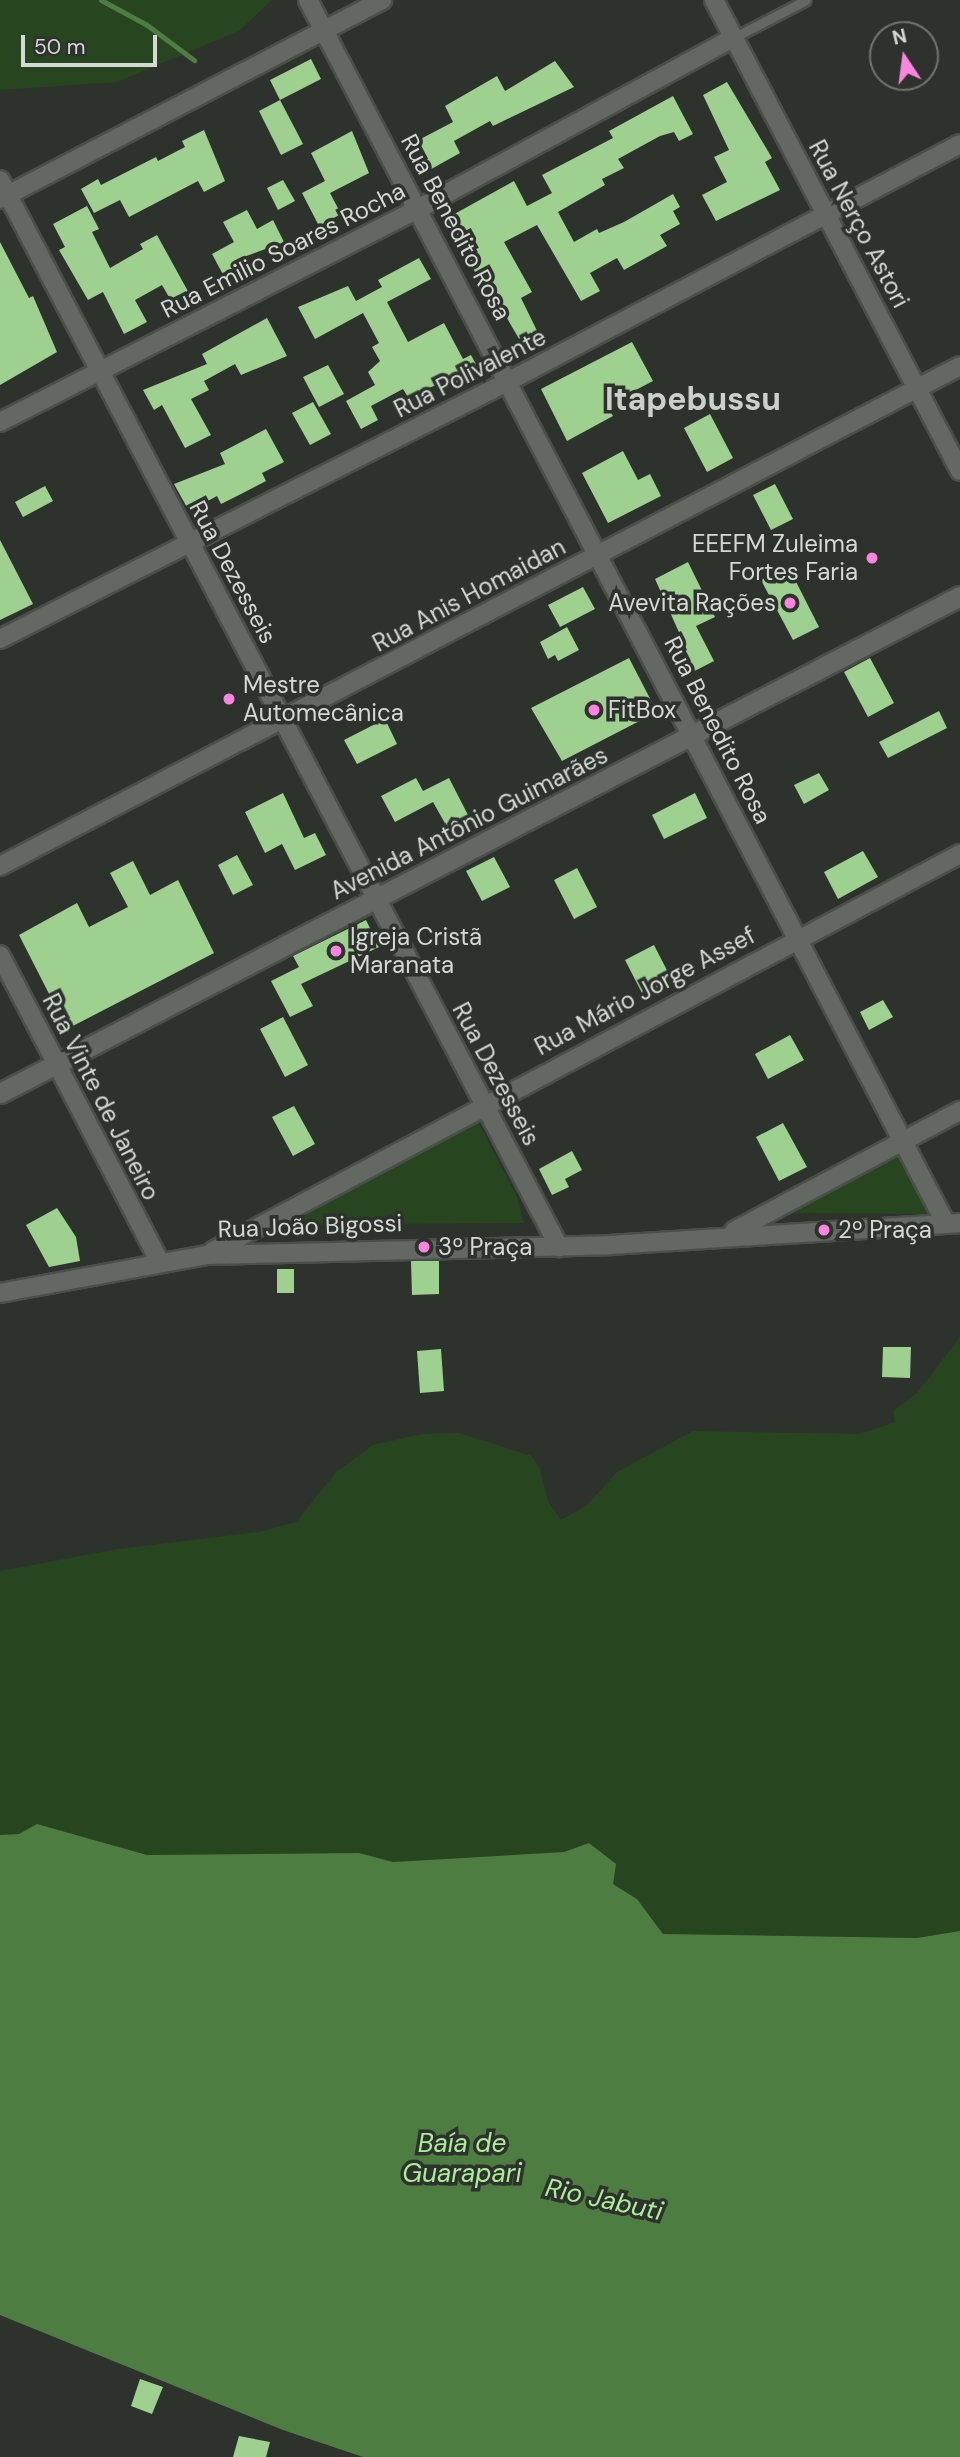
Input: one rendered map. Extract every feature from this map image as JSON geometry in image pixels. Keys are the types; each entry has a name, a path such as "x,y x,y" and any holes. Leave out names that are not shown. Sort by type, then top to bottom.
{"street":[{"name":"Rua Benedito Rosa","path":"308,0 601,554 796,938 904,1141 953,1223"},
{"path":"3,191 382,0"},
{"name":"Rua Nerço Astori","path":"714,0 960,471"},
{"name":"Rua Emilio Soares Rocha","path":"0,422 418,209 733,38"},
{"name":"Rua Polivalente","path":"0,639 509,381 960,144"},
{"name":"Rua Dezesseis","path":"3,191 559,1247"},
{"name":"Rua Anis Homaidan","path":"0,866 284,722 960,366"},
{"name":"Avenida Antônio Guimarães","path":"0,1093 960,596"},
{"name":"Rua Mário Jorge Assef","path":"206,1255 796,938 960,854"},
{"name":"Rua Vinte de Janeiro","path":"0,955 159,1261"},
{"path":"728,1234 960,1111"},
{"name":"Rua João Bigossi","path":"0,1293 159,1261 206,1255 313,1249 559,1247 692,1241 728,1234 953,1223"}],"lane":[{"path":"733,38 806,0"}],"shaded area":[{"path":"0,0 272,0 239,31 117,82 0,90"},
{"path":"477,1120 516,1195 524,1223 288,1225"},
{"path":"900,1151 929,1214 792,1213"},
{"path":"960,1337 960,1931 917,1938 663,1934 637,1899 613,1883 589,1843 564,1852 393,1862 359,1853 147,1855 37,1825 19,1834 0,1835 0,1571 118,1549 259,1532 296,1522 336,1472 373,1445 422,1434 459,1433 532,1456 540,1469 548,1501 561,1520 587,1505 617,1472 693,1431 859,1434 895,1422 893,1411 917,1393"}],"water":[{"name":"Baía de Guarapari","path":"37,1824 147,1855 359,1853 393,1862 564,1852 589,1843 616,1864 613,1884 637,1899 663,1934 917,1938 960,1931 960,2457 363,2457 283,2430 0,2315 0,1835 19,1834"}],"building":[{"path":"311,59 321,79 280,100 270,80"},
{"path":"555,61 574,87 493,126 490,121 454,141 460,153 426,172 411,144 453,122 445,106 497,76 505,91"},
{"path":"727,82 772,158 765,162 780,190 716,221 702,195 727,182 714,157 729,150 703,95"},
{"path":"673,96 693,134 679,141 674,132 660,136 618,159 624,168 602,179 605,185 558,212 574,242 597,229 599,233 624,222 673,194 680,207 673,211 680,224 660,235 667,246 624,270 617,258 590,273 600,291 581,301 537,225 504,242 532,292 521,298 542,341 525,349 487,284 482,287 449,217 514,181 527,206 552,193 542,175 613,138 609,131"},
{"path":"280,100 303,144 281,155 259,111"},
{"path":"204,130 225,181 204,192 198,181 129,217 120,200 94,213 81,189 98,179 101,185 156,157 158,161 185,147 182,141"},
{"path":"352,131 369,173 330,193 341,214 319,226 302,193 325,181 311,153"},
{"path":"283,180 295,201 278,210 267,188"},
{"path":"87,206 99,229 92,232 110,268 143,249 140,244 157,235 190,295 173,304 162,285 135,300 147,322 124,334 103,292 88,300 59,250 65,247 53,224"},
{"path":"247,210 257,229 273,220 284,242 241,258 249,271 227,282 212,254 234,242 223,222"},
{"path":"0,242 29,298 33,296 57,352 0,385"},
{"path":"419,258 431,279 387,302 408,342 444,323 463,359 471,355 483,377 456,391 450,379 408,397 403,389 371,406 378,420 361,429 346,401 375,385 368,372 380,361 372,347 379,343 363,313 315,339 298,307 348,286 356,301 382,287 378,280"},
{"path":"267,318 287,356 241,375 235,364 204,381 209,390 191,399 211,435 185,448 162,405 154,410 143,390 207,364 202,354"},
{"path":"632,342 653,381 607,405 613,416 567,441 541,389"},
{"path":"328,365 344,394 319,407 303,377"},
{"path":"313,402 331,434 310,445 292,413"},
{"path":"710,414 733,458 707,472 684,428"},
{"path":"266,429 284,462 262,473 266,481 241,494 221,504 217,496 189,511 174,484 225,464 220,453"},
{"path":"623,451 638,480 650,474 661,496 608,523 582,473"},
{"path":"775,484 793,519 771,530 753,495"},
{"path":"45,486 53,501 23,517 15,502"},
{"path":"0,540 33,604 0,620"},
{"path":"688,562 715,617 696,626 714,661 683,677 673,657 687,650 655,579"},
{"name":"Avevita Rações","path":"788,566 819,627 793,640 761,580"},
{"path":"583,587 595,609 560,627 548,605"},
{"path":"567,627 579,650 558,661 555,655 548,659 540,642"},
{"name":"FitBox","path":"629,658 657,712 562,761 531,708"},
{"path":"870,658 894,703 868,717 844,672"},
{"path":"939,711 947,728 888,758 879,742"},
{"path":"385,719 397,744 357,764 344,740"},
{"path":"819,773 829,790 804,804 794,785"},
{"path":"416,778 423,791 449,778 468,815 447,827 433,802 395,822 381,796"},
{"path":"283,793 304,838 315,833 326,855 295,870 282,844 265,853 245,812"},
{"path":"695,793 707,818 664,839 652,815"},
{"path":"863,851 878,877 838,899 824,872"},
{"path":"237,855 253,885 233,895 218,865"},
{"path":"494,857 510,887 482,901 466,871"},
{"path":"133,861 150,895 178,880 214,953 67,1029 19,935 77,903 89,927 128,907 110,873"},
{"path":"577,868 597,907 574,919 554,880"},
{"name":"Igreja Cristã Maranata","path":"366,920 379,947 301,984 313,1006 290,1017 271,981 299,967 293,956"},
{"path":"654,945 673,982 644,997 625,960"},
{"path":"883,1000 893,1017 869,1030 860,1012"},
{"path":"283,1017 308,1065 285,1077 260,1029"},
{"path":"790,1035 804,1060 768,1079 755,1054"},
{"path":"294,1106 315,1144 293,1156 272,1117"},
{"path":"783,1123 807,1167 779,1181 756,1137"},
{"path":"572,1151 582,1170 565,1179 569,1187 552,1195 539,1169"},
{"path":"57,1208 76,1237 80,1261 49,1267 26,1225"},
{"path":"411,1261 439,1261 439,1294 412,1295"},
{"path":"277,1269 294,1269 294,1293 277,1293"},
{"path":"883,1347 911,1347 910,1378 882,1377"},
{"path":"441,1349 444,1391 420,1393 417,1351"},
{"path":"140,2379 163,2387 152,2414 131,2406"},
{"path":"239,2436 270,2442 266,2457 233,2457"}],"waterway":[{"path":"101,0 147,25 194,60"}],"place":[{"name":"EEEFM Zuleima Fortes Faria","path":"872,558"},
{"name":"Avevita Rações","path":"790,603"},
{"name":"Mestre Automecânica","path":"229,699"},
{"name":"FitBox","path":"594,710"},
{"name":"Igreja Cristã Maranata","path":"336,951"},
{"name":"2º Praça","path":"824,1230"},
{"name":"3º Praça","path":"424,1247"}],"district":[{"name":"Itapebussu","path":"693,399"}],"water label":[{"name":"Rio Jabuti","path":"604,2200"}]}
